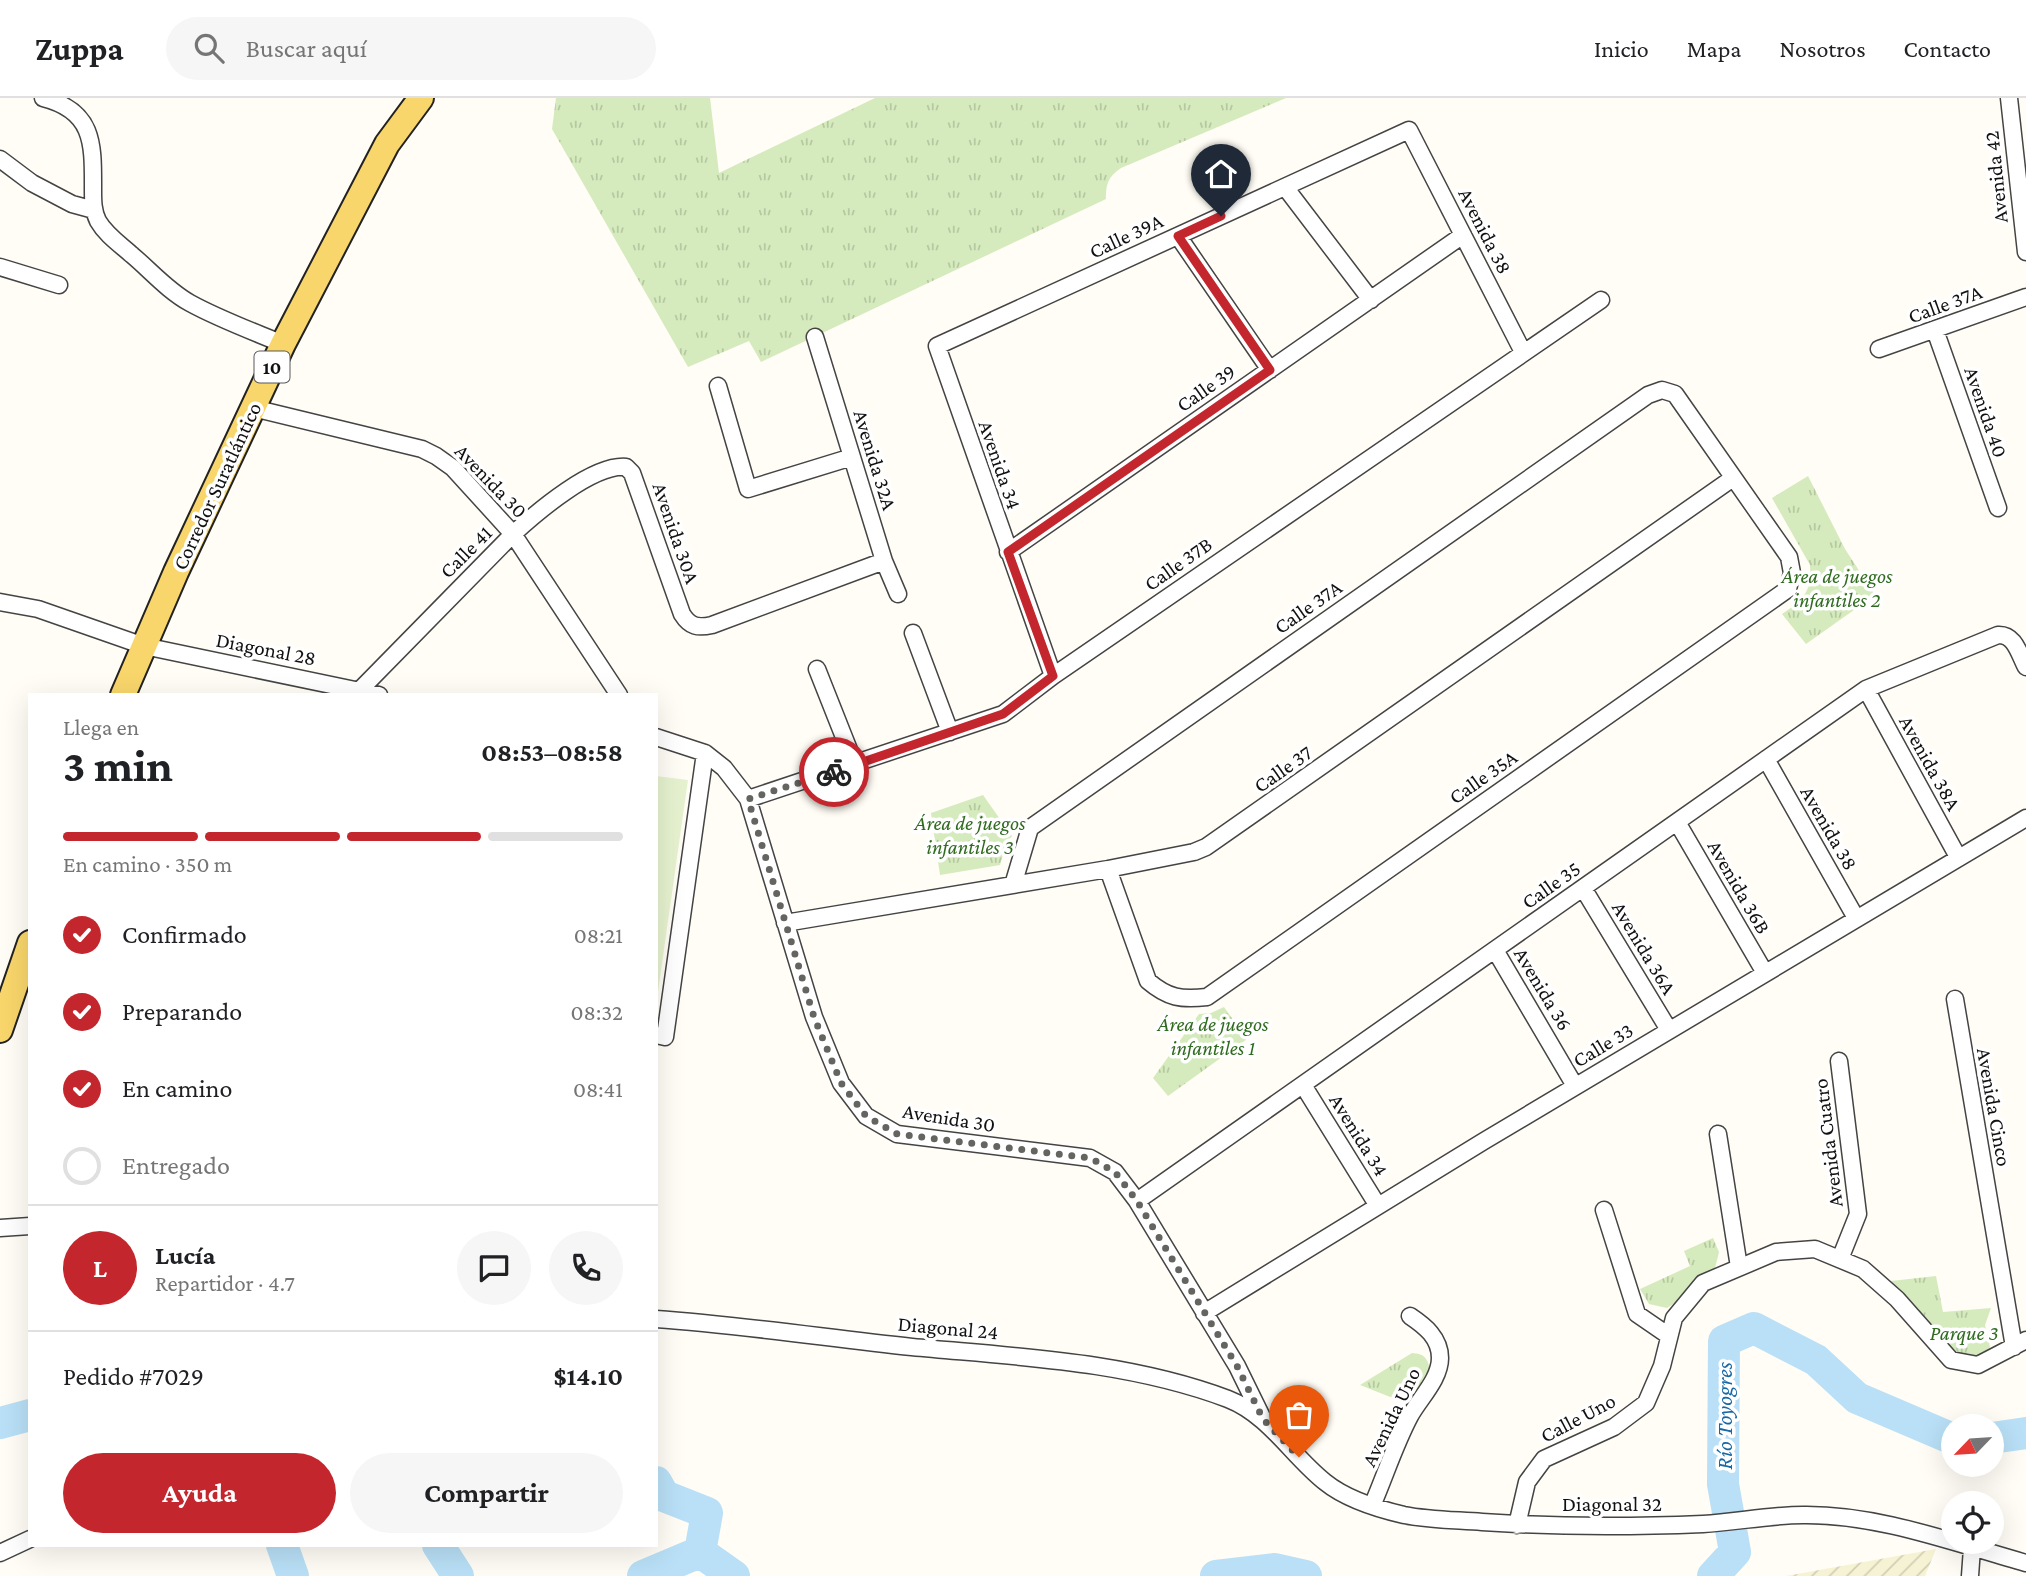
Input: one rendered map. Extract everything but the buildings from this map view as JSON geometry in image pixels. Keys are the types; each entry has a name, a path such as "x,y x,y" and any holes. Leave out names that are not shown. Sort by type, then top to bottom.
{"main road":[{"name":"Corredor Suratlántico","path":"124,693 176,572 283,344 387,144 421,98"},
{"path":"0,1030 28,949"}],"street":[{"path":"43,98 71,109 88,131 93,146 94,210 99,223 109,235 191,303 283,344"},
{"name":"Avenida 42","path":"2009,98 2026,252"},
{"name":"Calle 39A","path":"937,346 1409,130"},
{"name":"Avenida 38","path":"1409,130 1523,352"},
{"path":"0,159 32,183 72,204 94,210"},
{"path":"1285,187 1371,300"},
{"path":"1178,236 1270,370"},
{"name":"Calle 39","path":"1008,552 1463,236"},
{"path":"0,267 59,285"},
{"name":"Calle 37A","path":"1879,349 2026,297"},
{"name":"Calle 37B","path":"748,799 1003,714 1053,676 1601,300"},
{"name":"Avenida 40","path":"1936,330 1998,508"},
{"name":"Avenida 32A","path":"815,337 884,561 898,594"},
{"name":"Avenida 34","path":"937,346 1053,676"},
{"path":"718,386 748,489 852,457"},
{"name":"Calle 37A","path":"1013,885 1030,828 1648,395 1662,390 1675,394 1733,478"},
{"name":"Avenida 30","path":"253,408 422,449 453,468 513,534 618,693"},
{"name":"Calle 41","path":"357,692 538,511 569,489 618,466"},
{"name":"Avenida 30A","path":"618,466 626,467 632,473 687,623 702,627 712,625 884,561"},
{"name":"Calle 35A","path":"1108,869 1148,981 1162,993 1187,999 1207,997 1788,589 1792,573 1788,557 1733,478"},
{"name":"Calle 37","path":"785,923 1194,852 1217,841 1733,478"},
{"name":"Diagonal 28","path":"0,602 37,609 144,646 357,692"},
{"path":"913,633 950,732"},
{"name":"Calle 35","path":"1137,1201 1866,690 1998,635 2006,634 2011,638 2026,667"},
{"path":"817,668 855,765"},
{"name":"Avenida 38A","path":"1866,690 1958,857"},
{"path":"658,738 705,753 661,1036"},
{"name":"Avenida 30","path":"705,753 724,768 748,799 818,1028 841,1083 866,1116 897,1134 1090,1158 1115,1172 1137,1201 1242,1375 1263,1419"},
{"name":"Avenida 38","path":"1766,760 1856,918"},
{"name":"Calle 33","path":"1204,1313 1575,1086 2026,818"},
{"name":"Avenida 36B","path":"1678,822 1765,973"},
{"name":"Avenida 36A","path":"1583,888 1669,1030"},
{"name":"Avenida 36","path":"1495,950 1575,1086"},
{"name":"Avenida Cinco","path":"1955,999 2020,1343"},
{"name":"Avenida Cuatro","path":"1839,1062 1858,1214 1840,1259"},
{"name":"Avenida 34","path":"1303,1085 1378,1206"},
{"path":"1718,1134 1739,1267"},
{"path":"1604,1210 1637,1314 1669,1336"},
{"path":"0,1228 28,1226"},
{"name":"Calle Uno","path":"1517,1525 1527,1482 1544,1459 1614,1427 1646,1403 1662,1366 1674,1318 1703,1283 1776,1252 1815,1249 1863,1269 1897,1299 1951,1360 1978,1366 2020,1343"},
{"name":"Avenida Uno","path":"1372,1506 1410,1416 1437,1373 1440,1359 1438,1344 1427,1327 1410,1317"},
{"name":"Diagonal 24","path":"658,1319 1031,1357 1132,1372 1231,1400"},
{"name":"Diagonal 32","path":"1231,1400 1263,1419 1326,1484 1372,1506 1405,1515 1517,1525 1705,1524 1804,1515 1863,1520 1941,1540"},
{"path":"0,1553 28,1540"},
{"path":"1970,1576 1972,1554"},
{"name":"Diagonal 32","path":"1994,1554 2026,1563"}],"shaded area":[{"path":"1936,1549 1925,1576 1786,1576"}],"green space":[{"path":"556,98 710,98 719,173 875,98 1286,98 1121,168 1109,181 1106,199 761,362 749,341 688,367 552,129"},
{"name":"Área de juegos infantiles 2","path":"1808,476 1845,549 1875,595 1806,644 1782,614 1802,600 1811,582 1810,565 1772,498"},
{"path":"658,776 688,780 658,992"},
{"name":"Área de juegos infantiles 3","path":"983,795 1012,836 1006,844 1000,865 940,875 931,813"},
{"name":"Área de juegos infantiles 1","path":"1224,1007 1247,1039 1168,1096 1153,1078 1199,1014 1211,1013"},
{"path":"1713,1238 1719,1252 1715,1268 1695,1280 1681,1299 1667,1308 1649,1304 1640,1289 1690,1266 1684,1251"},
{"name":"Parque 3","path":"1936,1276 1943,1312 1991,1308 1985,1325 1990,1347 1980,1364 1963,1365 1891,1281"},
{"path":"1412,1353 1424,1357 1430,1369 1408,1404 1360,1385"}],"waterway":[{"name":"Río Toyogres","path":"1713,1576 1735,1552 1723,1484 1724,1341 1754,1328 1816,1360 1857,1398 1941,1434"},
{"path":"0,1423 28,1416"},
{"name":"Río Toyogres","path":"2004,1436 2026,1433"},
{"path":"658,1486 664,1496 707,1513 700,1552"},
{"name":"Río Toyogres","path":"283,1547 293,1576"},
{"name":"Río Toyogres","path":"439,1547 458,1576"},
{"name":"Río Toyogres","path":"643,1576 700,1552 734,1576"},
{"name":"Río Toyogres","path":"1216,1576 1275,1569 1306,1576"}],"way so far":[{"path":"834,772 748,799 814,1017 841,1083 866,1116 897,1134 1090,1158 1115,1172 1137,1201 1237,1366 1263,1419 1299,1457"}],"route":[{"path":"834,772 1003,714 1053,676 1008,552 1270,370 1178,236 1221,216"}]}
